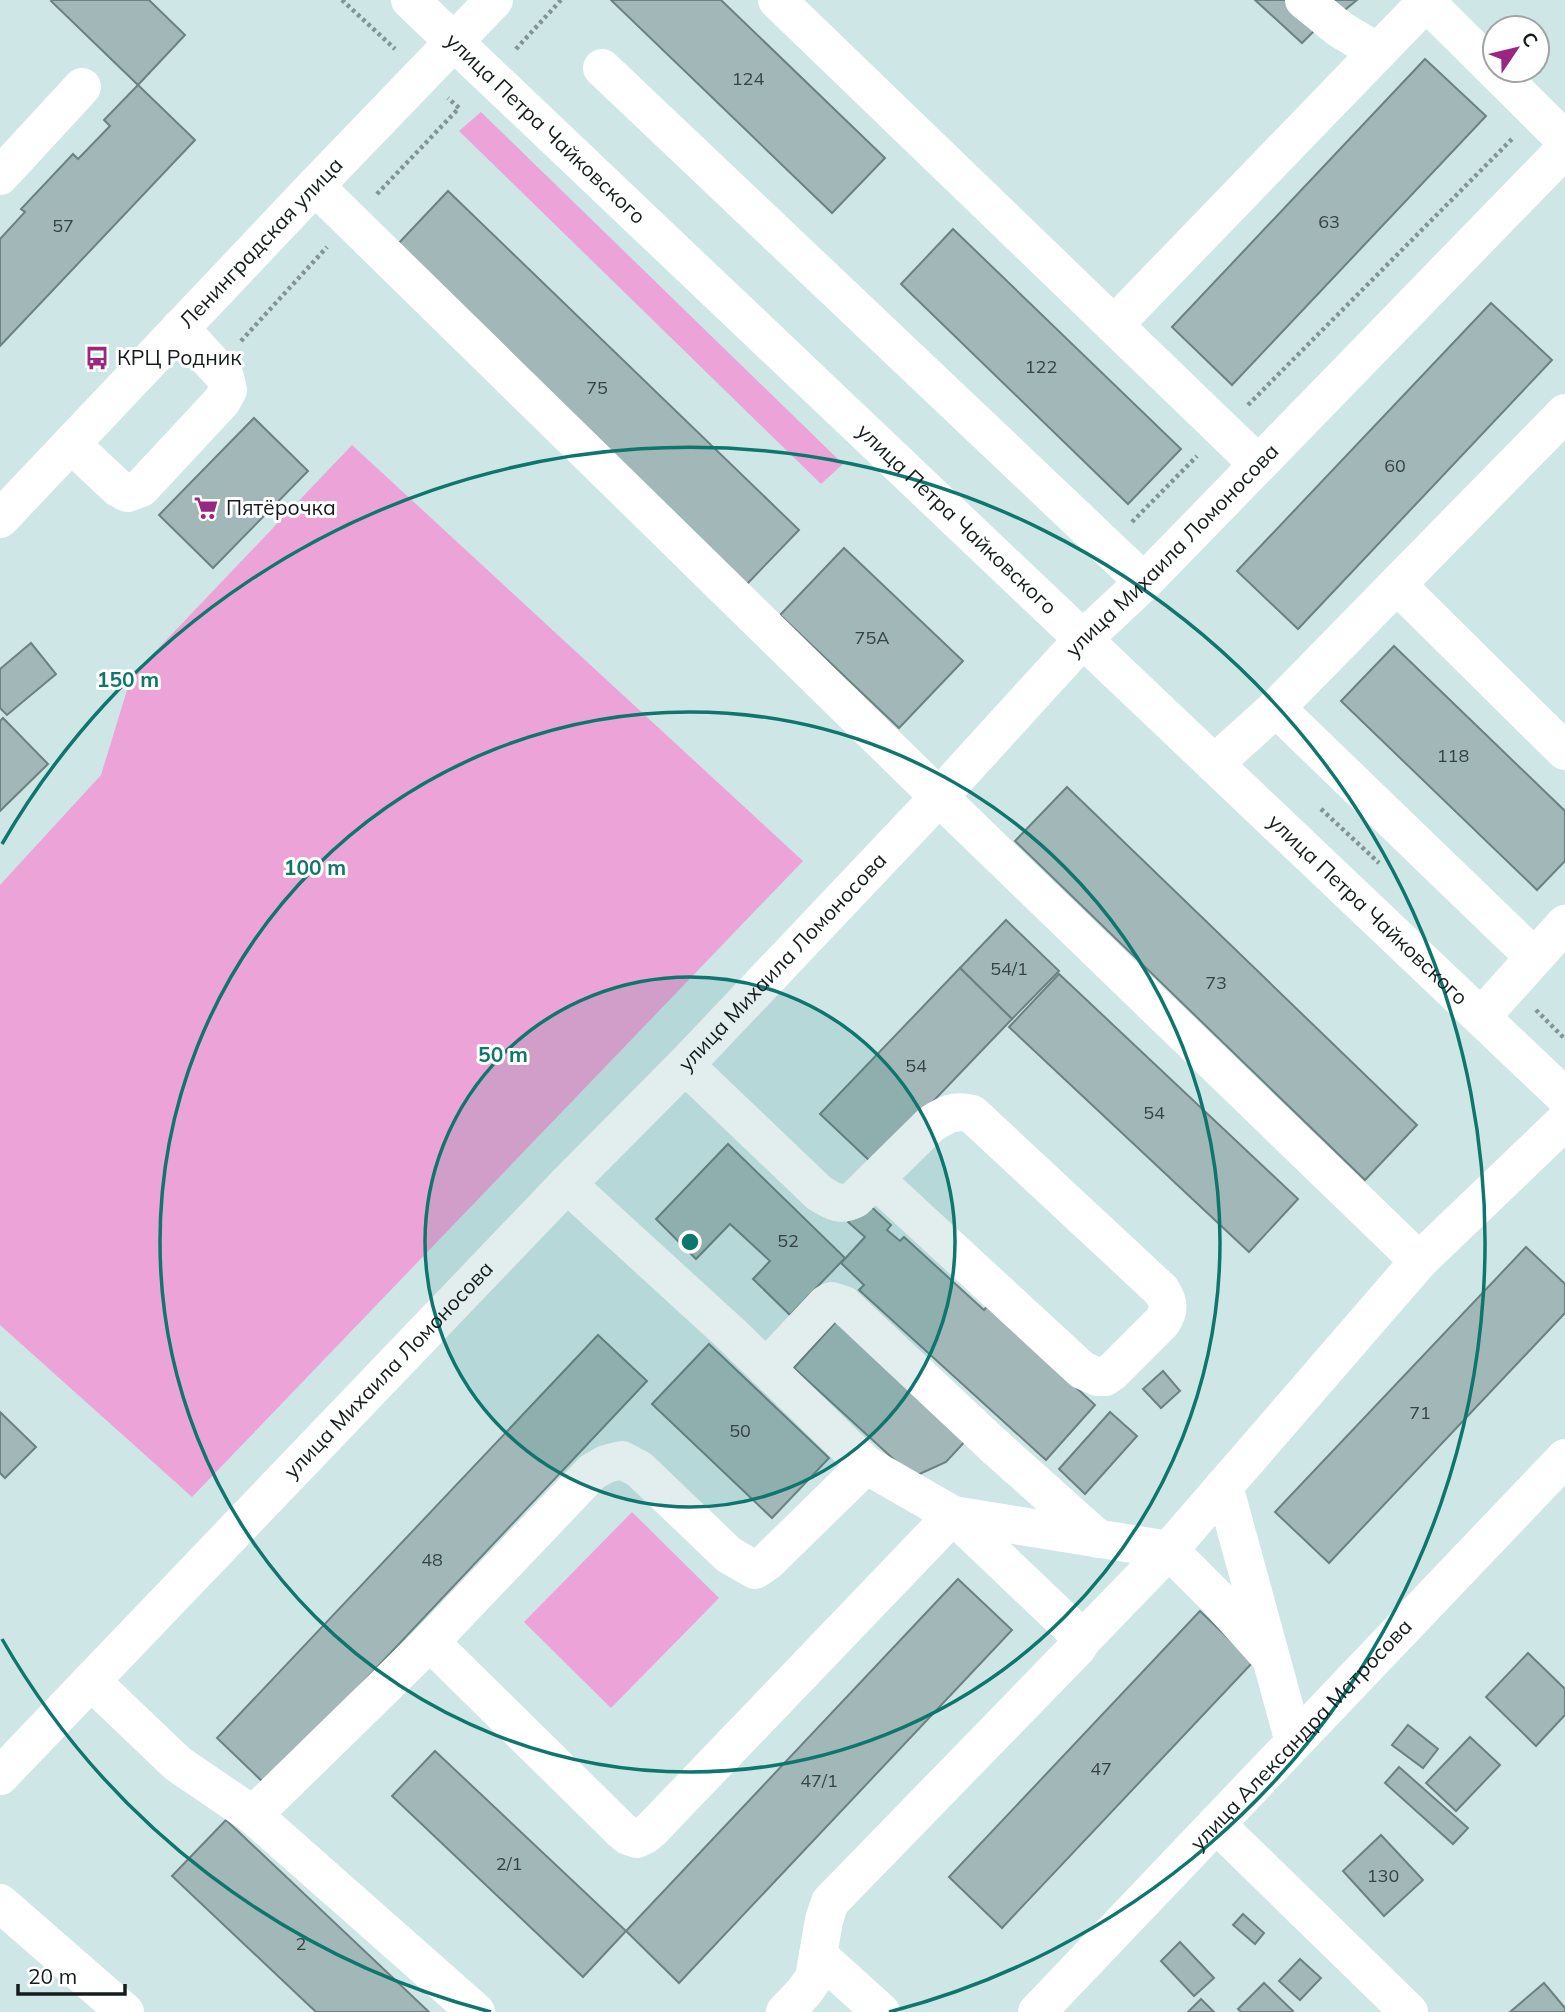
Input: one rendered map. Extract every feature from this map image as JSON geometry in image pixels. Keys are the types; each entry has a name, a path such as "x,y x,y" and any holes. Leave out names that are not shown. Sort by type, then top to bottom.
{"street":[{"name":"улица Петра Чайковского","path":"410,0 1565,1097"},
{"name":"Ленинградская улица","path":"0,519 494,0"},
{"path":"777,0 1258,464"},
{"path":"1304,0 1341,30 1378,52"},
{"path":"1114,326 1425,1 1565,140"},
{"path":"602,68 1143,582"},
{"path":"0,176 82,88"},
{"name":"улица Михаила Ломоносова","path":"0,1776 567,1184 685,1065 939,797 1083,639 1143,582 1565,149"},
{"path":"315,186 939,797 1419,1261"},
{"path":"71,444 118,488 127,493 141,488 222,401 228,390 225,377 180,328"},
{"path":"1214,764 1276,708 1563,420"},
{"path":"1397,585 1565,751"},
{"path":"1276,708 1534,957"},
{"path":"1481,1017 1565,924"},
{"path":"685,1065 819,1193 834,1203 846,1204 855,1199 875,1179 931,1124 943,1116 962,1111 972,1114 1161,1290 1169,1307 1167,1315 1112,1372 1105,1377 1089,1374 875,1179"},
{"path":"785,2012 814,1978 824,1920 830,1902 1169,1550 1419,1261 1565,1121"},
{"path":"567,1184 765,1367 866,1465 953,1515 1083,1640"},
{"path":"765,1367 826,1304 831,1301 844,1305 1098,1539"},
{"name":"улица Александра Матросова","path":"1037,2012 1565,1458"},
{"path":"253,1815 430,1642 592,1472 606,1464 622,1460 639,1469 729,1555 755,1570 767,1562 866,1465"},
{"path":"1224,1486 1294,1742"},
{"path":"953,1515 1169,1550 1270,1657"},
{"path":"430,1642 621,1830 637,1839 652,1829 953,1515"},
{"path":"91,1681 178,1764 253,1815 476,2012"},
{"path":"1216,1824 1409,2012"},
{"path":"0,1903 125,2012"},
{"path":"818,1955 881,2012"}],"path":[{"path":"1107,548 1538,113"}],"shaded area":[{"path":"481,112 843,464 821,484 459,131"},
{"path":"352,445 803,861 192,1497 0,1325 0,885 101,775 131,677"},
{"path":"632,1512 719,1598 611,1708 524,1622"}],"building":[{"path":"52,0 149,0 185,35 138,85"},
{"path":"611,0 721,0 885,158 832,213"},
{"path":"1255,0 1291,0 1319,26 1302,43"},
{"path":"1330,0 1357,0 1341,13"},
{"path":"1425,59 1486,116 1232,385 1172,327"},
{"path":"138,85 195,140 0,346 0,239 25,212 21,209 73,154 78,159 110,126 104,120"},
{"path":"448,191 799,530 746,585 396,246"},
{"path":"953,229 1181,449 1128,504 901,284"},
{"path":"1491,303 1552,360 1298,629 1237,571"},
{"path":"254,418 308,471 213,568 159,515"},
{"path":"844,548 963,661 899,728 780,615"},
{"path":"31,643 56,674 7,715 0,708 0,669"},
{"path":"1394,646 1565,811 1565,861 1537,890 1341,701"},
{"path":"3,718 48,764 0,811 0,721"},
{"path":"1067,787 1417,1125 1365,1180 1015,841"},
{"path":"1006,920 1059,971 1012,1019 960,968"},
{"path":"960,968 1012,1019 873,1164 820,1114"},
{"path":"1059,974 1298,1199 1249,1252 1009,1027"},
{"path":"728,1144 845,1258 790,1315 753,1279 770,1261 730,1224 696,1259 656,1219"},
{"path":"866,1202 891,1225 887,1230 900,1241 904,1237 984,1310 991,1302 1095,1405 1046,1460 859,1290 864,1285 841,1263 865,1237 848,1222"},
{"path":"1526,1247 1565,1284 1565,1313 1329,1563 1275,1512"},
{"path":"843,1314 969,1437 946,1462 913,1477 794,1368"},
{"path":"598,1335 647,1381 266,1785 217,1738"},
{"path":"709,1344 829,1458 772,1518 652,1404"},
{"path":"1163,1371 1180,1391 1161,1408 1143,1389"},
{"path":"0,1412 36,1447 5,1478 0,1473"},
{"path":"1110,1412 1137,1436 1085,1494 1059,1469"},
{"path":"958,1579 1012,1630 679,1983 626,1931"},
{"path":"1200,1611 1253,1662 1002,1928 949,1877"},
{"path":"1528,1653 1565,1689 1565,1715 1536,1746 1486,1697"},
{"path":"1408,1725 1438,1749 1423,1768 1392,1745"},
{"path":"1470,1737 1500,1765 1456,1811 1426,1783"},
{"path":"435,1751 626,1931 583,1977 392,1796"},
{"path":"1399,1767 1468,1828 1453,1844 1385,1783"},
{"path":"226,1820 429,2012 316,2012 172,1876"},
{"path":"1381,1835 1423,1880 1384,1916 1343,1871"},
{"path":"1243,1914 1264,1933 1255,1944 1233,1925"},
{"path":"1180,1942 1214,1978 1194,1996 1161,1961"},
{"path":"1300,1959 1321,1978 1300,2000 1279,1981"},
{"path":"1264,1983 1292,2012 1241,2012 1238,2009"},
{"path":"1544,1983 1565,2008 1565,2012 1510,2012"},
{"path":"1201,1999 1214,2012 1188,2012"}],"place":[{"name":"КРЦ Родник","path":"97,358"},
{"name":"Пятёрочка","path":"206,508"}]}
